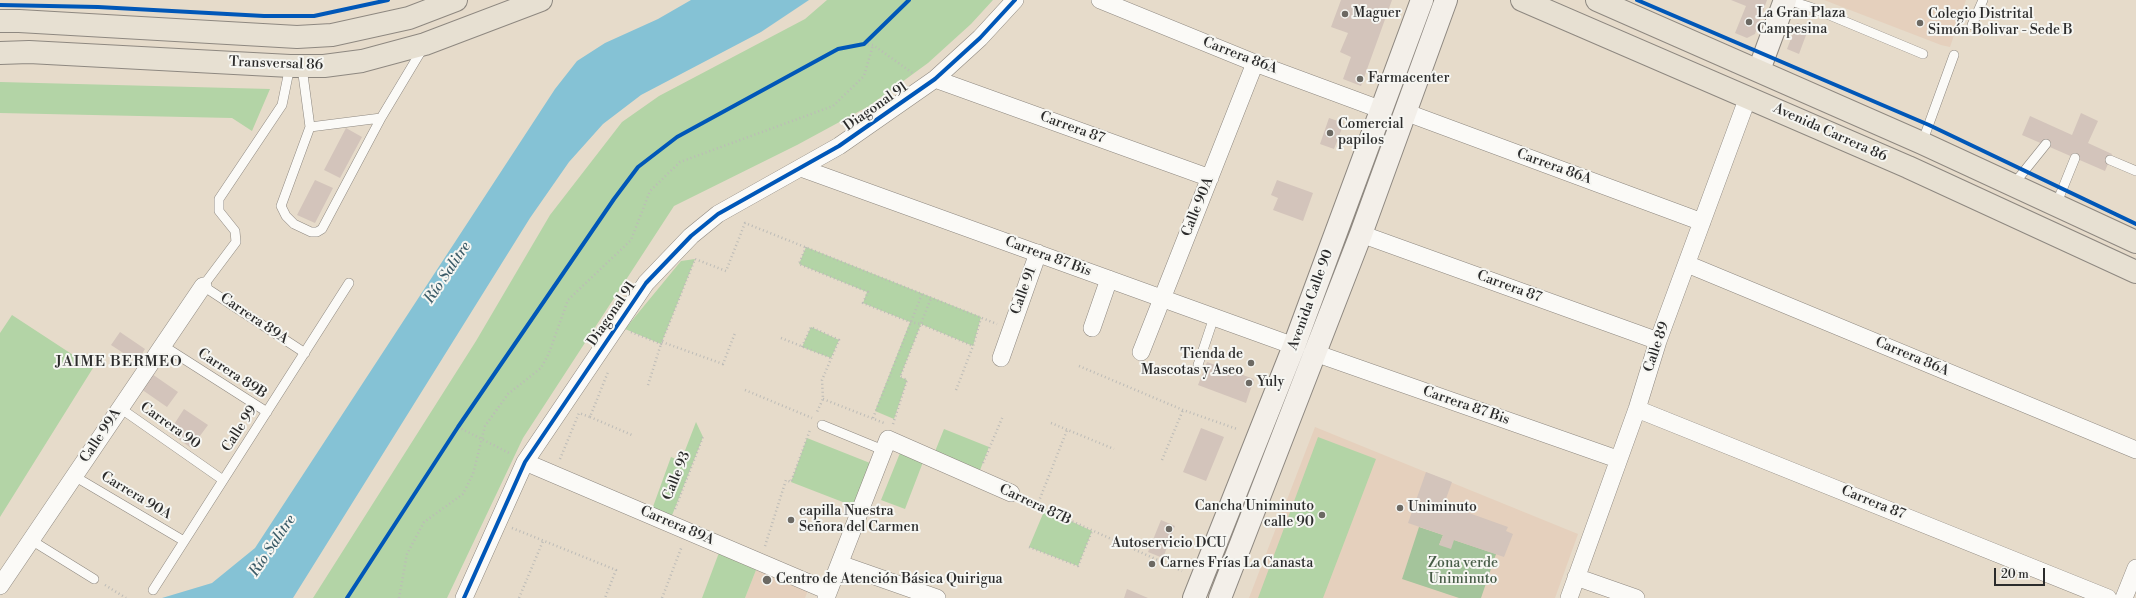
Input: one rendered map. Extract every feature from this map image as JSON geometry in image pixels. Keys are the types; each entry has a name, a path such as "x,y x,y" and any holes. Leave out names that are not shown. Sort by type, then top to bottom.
{"main road":[{"name":"Transversal 86","path":"0,21 19,20 297,36 332,35 409,18 456,0"},
{"name":"Transversal 86","path":"0,53 28,52 296,66 324,66 362,61 425,44 541,0"},
{"name":"Avenida Calle 90","path":"1194,598 1294,346 1422,0"},
{"name":"Avenida Calle 90","path":"1220,598 1361,234 1446,0"},
{"name":"Avenida Carrera 86","path":"1522,0 1915,170 2136,272"},
{"name":"Avenida Carrera 86","path":"1597,0 1922,143 2136,242"},
{"path":"1759,70 1786,0"}],"street":[{"name":"Diagonal 91","path":"464,598 526,462 646,283 691,236 718,214 838,146 931,81 980,38 1015,0"},
{"name":"Carrera 86A","path":"1100,0 1255,63 1382,110"},
{"name":"Calle 90A","path":"1141,352 1255,63"},
{"name":"Carrera 87","path":"931,81 1210,178"},
{"name":"Calle 89","path":"1569,598 1617,459 1637,409 1658,341 1748,97"},
{"name":"Carrera 86A","path":"1405,112 1702,222"},
{"name":"Carrera 87 Bis","path":"801,168 1294,346"},
{"name":"Carrera 87","path":"1361,234 1658,341"},
{"name":"Calle 91","path":"1001,358 1038,253"},
{"name":"Carrera 86A","path":"1687,264 2136,450"},
{"path":"1092,328 1109,279"},
{"name":"Calle 99A","path":"0,586 203,286"},
{"name":"Carrera 87 Bis","path":"1315,353 1617,459"},
{"name":"Carrera 87","path":"1637,409 2108,598"},
{"path":"827,594 886,445"},
{"name":"Carrera 87B","path":"886,445 977,478 1011,493"},
{"name":"Carrera 89A","path":"526,462 760,561 827,594"},
{"path":"840,564 937,598"},
{"path":"2124,598 2136,568"},
{"path":"1576,577 1636,598"}],"lane":[{"path":"1786,0 1810,7 1923,54"},
{"path":"1972,25 1983,0"},
{"path":"296,66 310,127 281,206 286,216 294,224 311,232 317,232 322,229 381,118 425,44"},
{"path":"1922,143 1954,55"},
{"path":"203,286 236,242 235,231 219,211 219,199 282,105 296,66"},
{"path":"310,127 381,118"},
{"path":"2013,185 2046,144"},
{"path":"2056,205 2075,158"},
{"path":"2110,160 2136,171"},
{"name":"Calle 99","path":"154,590 349,283"},
{"name":"Carrera 89A","path":"203,286 305,353"},
{"path":"1198,365 1214,317"},
{"name":"Carrera 89B","path":"162,346 267,412"},
{"name":"Carrera 90","path":"120,408 223,480"},
{"name":"Carrera 87B","path":"822,425 886,445"},
{"name":"Carrera 90A","path":"74,476 184,541"},
{"path":"31,540 94,579"}],"path":[{"path":"864,44 870,38"},
{"path":"858,45 874,45 931,81"},
{"path":"400,598 407,554 424,522 463,494 473,474 485,426 508,394 541,368 549,353 568,300 631,240 650,191 680,162 833,106 864,76 874,45"},
{"path":"648,386 662,343 695,259 726,272 745,223 1010,329"},
{"path":"806,247 799,264 868,292 863,303 910,322 921,324 973,346"},
{"path":"873,418 922,294"},
{"path":"823,399 892,426 907,380 900,378 931,298"},
{"path":"956,390 973,346 981,317"},
{"path":"760,561 786,480 791,482 814,418 823,399 822,380 830,358 839,340 810,327 802,347"},
{"path":"625,329 723,364 735,333"},
{"path":"781,338 830,358"},
{"path":"590,417 610,366"},
{"path":"1079,366 1183,410 1237,429"},
{"path":"745,390 814,418"},
{"path":"1162,460 1183,410"},
{"path":"554,474 579,413 632,435"},
{"path":"977,478 1003,416"},
{"path":"1051,423 1114,449"},
{"path":"454,434 459,426 526,462"},
{"path":"1037,506 1067,430"},
{"path":"498,522 616,570 605,598"},
{"path":"662,598 688,531"},
{"path":"1029,547 1078,566 1092,531"},
{"path":"519,598 543,541"},
{"path":"94,579 126,598"}],"shaded area":[{"name":"Colegio Distrital Simón Bolivar - Sede B","path":"1824,0 1966,0 1950,47 1941,45"},
{"name":"Uniminuto","path":"1315,427 1578,534 1555,598 1249,598"},
{"name":"Centro de Atención Básica Quirigua","path":"756,570 808,590 805,598 745,598"}],"green space":[{"path":"827,0 993,0 971,24 928,63 869,106 797,145 674,206 523,438 447,598 313,598 476,341 550,215 622,122 659,96 805,19"},
{"path":"0,82 270,89 252,131 232,118 0,113"},
{"path":"806,247 981,317 973,346 921,324 900,377 907,380 894,419 875,411 910,322 863,303 867,292 799,264"},
{"path":"695,259 661,344 625,329 681,261"},
{"path":"12,315 93,368 0,517 0,333"},
{"path":"811,327 839,340 831,358 802,347"},
{"path":"696,422 703,437 669,523 650,515 671,457 681,461"},
{"path":"944,429 989,447 977,478 932,459"},
{"name":"Cancha Uniminuto calle 90","path":"1318,437 1376,459 1323,598 1258,598"},
{"path":"807,438 870,463 853,506 791,482"},
{"path":"900,453 923,462 905,509 881,500"},
{"path":"1045,509 1092,531 1078,566 1029,547"},
{"name":"Zona verde Uniminuto","path":"1419,527 1443,535 1439,545 1454,540 1496,554 1481,598 1459,598 1402,579"},
{"path":"720,550 758,565 745,598 702,598"}],"water":[{"name":"Río Salitre","path":"691,0 809,0 761,32 641,95 603,124 569,162 530,218 293,598 162,598 212,583 255,548 555,89 577,61 605,43 658,19"}],"building":[{"path":"1341,0 1392,0 1361,86 1343,79 1351,57 1340,52 1348,33 1331,27"},
{"name":"La Gran Plaza Campesina","path":"1731,0 1767,0 1755,34 1747,38 1735,33 1746,6"},
{"path":"1797,23 1809,27 1799,54 1787,49"},
{"path":"2081,113 2098,121 2088,143 2112,154 2105,171 2022,135 2030,116 2072,135"},
{"path":"1329,118 1344,123 1334,149 1320,144"},
{"path":"346,128 362,137 340,178 324,170"},
{"path":"315,180 333,188 315,223 297,215"},
{"path":"1277,180 1313,193 1303,221 1273,210 1278,198 1271,195"},
{"path":"120,332 145,349 137,362 111,345"},
{"path":"1207,362 1254,379 1246,403 1198,385"},
{"path":"152,374 178,392 167,407 141,389"},
{"path":"184,409 208,425 191,448 169,432"},
{"path":"1201,428 1224,437 1206,481 1183,472"},
{"path":"1426,472 1452,482 1444,504 1508,527 1506,531 1513,534 1504,557 1454,540 1451,549 1439,545 1443,535 1408,523"},
{"path":"1161,520 1175,526 1163,558 1148,552"},
{"path":"1127,589 1148,598 1124,598"}],"cycle path":[{"path":"0,5 98,7 264,16 314,16 388,0"},
{"path":"347,598 458,427 614,199 638,167 677,137 838,49 864,44 909,0"},
{"path":"464,598 525,462 646,283 691,236 718,214 839,146 935,79 980,38 1015,0"},
{"path":"1637,0 1929,125 2136,224"}],"place":[{"name":"Maguer","path":"1345,14"},
{"name":"La Gran Plaza Campesina","path":"1749,22"},
{"name":"Colegio Distrital Simón Bolivar - Sede B","path":"1920,23"},
{"name":"Farmacenter","path":"1360,79"},
{"name":"Comercial papilos","path":"1330,133"},
{"name":"Tienda de Mascotas y Aseo","path":"1251,363"},
{"name":"Yuly","path":"1249,383"},
{"name":"Uniminuto","path":"1400,508"},
{"name":"Cancha Uniminuto calle 90","path":"1322,515"},
{"name":"capilla Nuestra Señora del Carmen","path":"791,520"},
{"name":"Autoservicio DCU","path":"1169,529"},
{"name":"Carnes Frías La Canasta","path":"1152,564"},
{"name":"Centro de Atención Básica Quirigua","path":"767,580"}],"district":[{"name":"JAIME BERMEO","path":"119,362"}]}
